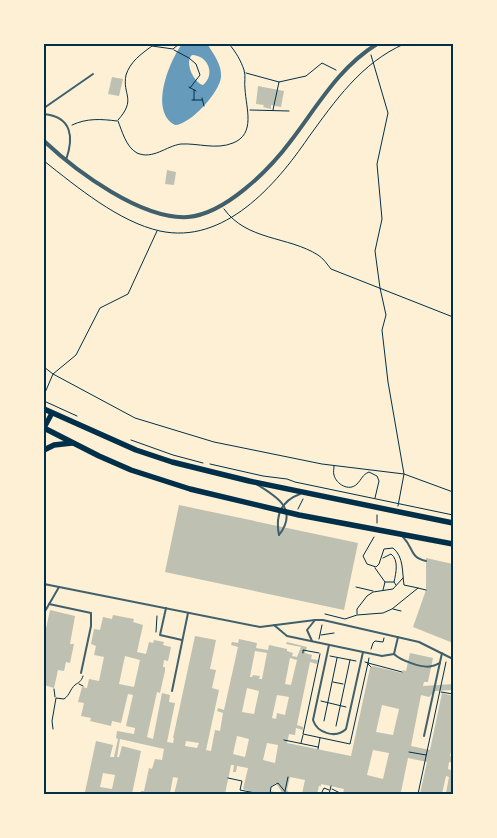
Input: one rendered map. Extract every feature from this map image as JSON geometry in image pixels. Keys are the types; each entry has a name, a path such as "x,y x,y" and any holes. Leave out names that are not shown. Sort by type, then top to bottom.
{"main road":[{"path":"44,409 136,450 172,462 304,495 453,523"},
{"path":"52,413 44,428 132,470 170,483 379,532 453,544"},
{"path":"44,450 54,444 72,443"}],"street":[{"path":"44,141 66,160 102,186 145,209 163,214 188,216 210,210 242,190 268,168 288,145 340,73 377,44"}],"lane":[{"path":"44,108 93,74"},
{"path":"44,114 60,119 68,127 71,134 71,145 66,160"},
{"path":"249,481 276,496 283,508 286,519 279,535 277,526 283,508 292,497 304,495"},
{"path":"286,519 297,512"},
{"path":"400,534 409,544 414,555 418,559 426,561"},
{"path":"44,583 260,628 315,620 419,642 453,659"},
{"path":"44,613 59,587"},
{"path":"44,603 91,612 91,626 81,673"},
{"path":"166,608 160,635 182,640"},
{"path":"172,691 188,613"},
{"path":"312,641 308,630 315,620"},
{"path":"274,625 287,636 382,656 394,654"},
{"path":"394,654 398,637"},
{"path":"329,645 313,720 315,727 320,731 335,734 342,733 346,729 362,652"},
{"path":"424,736 442,653"},
{"path":"394,654 399,659 431,667 440,663"}],"path":[{"path":"174,49 180,44"},
{"path":"118,121 130,147 138,153 159,153 180,144 211,147 232,144 241,140 245,134 249,110 245,90 245,73 230,44"},
{"path":"44,161 81,190 135,222 174,233 203,230 231,218 270,187 340,96 373,61 404,44"},
{"path":"118,121 127,107 129,99 126,80 130,67 134,60 152,45 174,49 196,64 200,76 189,87 195,90 193,100 202,99 204,106"},
{"path":"373,61 388,112 377,164 382,219 375,251 386,315 382,330 388,382 404,474 397,511"},
{"path":"245,73 279,82 306,76 322,63 340,73"},
{"path":"273,111 279,82"},
{"path":"249,110 289,111"},
{"path":"68,127 80,121 94,119 118,121"},
{"path":"221,204 231,218 253,231 319,255 331,269 453,317"},
{"path":"44,395 53,374 76,355 100,308 128,294 158,230"},
{"path":"44,367 53,374 135,418 214,442 334,466 404,474 453,492"},
{"path":"44,401 82,419"},
{"path":"131,440 173,455 209,464 263,476 287,478 295,482 453,515"},
{"path":"334,466 334,475"},
{"path":"297,512 304,495"},
{"path":"383,558 391,554 395,558 396,572 394,582 396,586"},
{"path":"375,568 385,582 383,591"},
{"path":"403,574 404,585 426,590"},
{"path":"356,587 373,592 383,591 393,588 403,578"},
{"path":"385,582 394,582"},
{"path":"324,614 345,618 383,613 392,609 418,588"},
{"path":"357,615 357,609 367,596 373,592"},
{"path":"392,609 401,611"},
{"path":"156,632 157,616"},
{"path":"320,634 334,633"},
{"path":"301,744 320,654"},
{"path":"324,721 337,657"},
{"path":"336,726 350,660"},
{"path":"418,794 446,662"},
{"path":"303,734 350,744 368,663"},
{"path":"368,663 371,667"},
{"path":"368,663 402,672"},
{"path":"56,698 64,699 68,696 83,677"},
{"path":"332,682 345,685"},
{"path":"79,683 82,686"},
{"path":"53,729 52,721 56,698 54,689"},
{"path":"440,692 453,694"},
{"path":"310,699 351,708"},
{"path":"284,740 318,748 320,738"},
{"path":"409,752 426,756"},
{"path":"452,757 453,752"},
{"path":"285,791 288,777"},
{"path":"228,778 242,781 240,790 259,794"},
{"path":"270,794 271,787 278,783 287,794"},
{"path":"321,794 323,788 329,790 331,787 340,793"}],"water":[{"path":"182,44 208,45 219,64 221,77 216,91 203,107 188,120 175,125 167,118 163,109 162,98 167,74","holes":["192,55 198,56 206,62 209,71 207,81 203,85 193,76 189,62"]}],"building":[{"path":"112,77 123,79 119,96 108,94"},
{"path":"258,86 284,91 281,107 271,105 271,109 263,107 264,105 256,104"},
{"path":"167,170 176,172 174,185 165,184"},
{"path":"179,505 358,543 344,610 165,572"},
{"path":"426,558 453,564 453,643 413,627 426,590"},
{"path":"50,610 75,616 70,644 74,644 70,663 66,662 64,671 58,670 54,688 44,685 46,664 44,665 44,638"},
{"path":"113,615 134,619 133,622 143,625 137,652 146,654 149,642 153,643 154,640 164,642 163,645 171,647 168,661 164,660 163,667 165,667 165,671 160,693 157,692 147,737 153,739 162,693 170,695 169,702 175,703 167,742 173,743 195,636 216,640 210,669 216,670 212,688 219,690 206,750 211,751 215,730 220,731 223,713 217,711 218,708 224,710 238,647 231,645 232,642 238,643 239,639 257,643 256,648 268,650 269,645 287,649 287,651 293,653 292,656 297,657 301,647 286,644 287,642 307,647 305,653 312,655 311,659 318,660 317,664 310,662 297,725 303,727 303,730 296,728 295,735 289,734 287,743 351,756 370,668 373,666 402,673 403,670 406,671 410,653 433,658 428,682 424,682 423,686 453,684 453,690 435,691 429,697 421,695 411,746 430,750 442,693 453,696 453,743 450,756 453,757 453,763 449,762 448,769 451,770 453,766 453,794 446,793 449,777 446,776 442,794 420,794 427,762 408,758 401,792 408,794 343,794 344,789 321,784 317,794 302,794 305,780 290,777 287,790 290,794 283,794 248,794 249,791 243,789 248,768 237,766 236,772 233,772 234,765 231,765 225,794 174,794 178,778 173,777 170,794 140,794 141,791 144,791 149,768 152,769 155,759 162,760 164,749 120,739 117,757 119,757 122,746 141,751 132,794 94,794 85,792 96,741 113,745 110,757 114,757 118,739 116,738 117,731 134,734 135,728 126,726 133,695 128,694 121,723 112,721 111,726 90,721 91,718 81,716 84,703 78,702 82,687 87,688 89,679 99,681 104,657 94,655 96,646 91,644 94,629 100,630 103,617 112,619","holes":["255,651 267,653 262,679 259,679 260,676 253,675 250,677","125,656 140,660 134,687 119,684","290,658 297,660 291,685 285,684","247,688 259,691 254,714 242,712","277,695 289,697 285,715 277,713 276,719 272,718","382,705 399,709 393,735 376,732","237,736 249,739 245,757 233,754","186,741 199,743 197,748 185,746","267,743 278,745 275,763 263,760","373,750 389,753 383,779 367,775","103,773 115,775 112,789 100,787","276,783 283,794 270,791 271,787"]}]}
